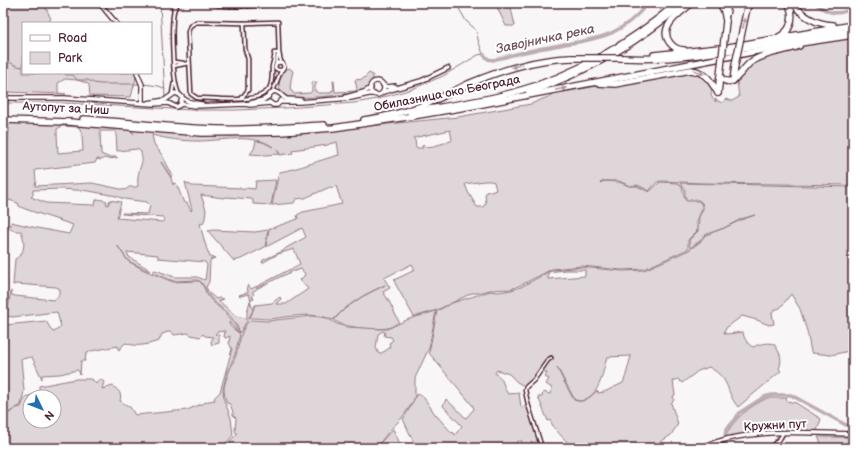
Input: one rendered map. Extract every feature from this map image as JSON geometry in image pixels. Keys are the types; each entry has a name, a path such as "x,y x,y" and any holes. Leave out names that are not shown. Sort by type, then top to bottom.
{"highway":[{"name":"Обилазница око Београда","path":"366,120 503,95 549,80 612,49 644,29 677,3"},
{"name":"Обилазница око Београда","path":"509,98 561,80 606,57 647,32 684,3"},
{"path":"692,3 670,22 666,33 668,41 674,47 681,50 694,51"},
{"path":"720,3 724,11 726,22"},
{"path":"592,83 614,84 691,70 700,72 707,76 718,93 728,3"},
{"path":"733,81 747,6 752,3"},
{"path":"790,3 802,14 812,20 841,26"},
{"path":"774,38 784,34 790,25 792,16 790,3"},
{"path":"630,58 694,51 853,25"},
{"path":"135,126 202,129 250,129 325,125 366,120 422,105 519,65 548,59 680,57 713,54 853,30"},
{"path":"128,125 219,133 317,130 407,118 853,35"},
{"path":"720,77 724,80 733,81 746,66 757,58 809,42"},
{"name":"Аутопут за Ниш","path":"3,117 58,117 128,125"},
{"name":"Аутопут за Ниш","path":"3,120 128,125"}],"street":[{"path":"97,3 102,6 115,22"},
{"path":"173,3 174,10 172,24 174,66 175,80 179,94 182,98 191,102 204,105"},
{"path":"174,10 177,5 176,3"},
{"path":"279,53 274,53 275,57 272,67 272,78 268,90 258,96 241,99 195,97 191,92 188,32 193,23 200,21 222,23 278,22 279,53 279,63 275,66 277,70 278,92 286,99 304,101"},
{"path":"241,99 246,94 248,89 248,59 245,49 244,23"},
{"path":"174,62 184,64"},
{"path":"174,66 190,63"},
{"path":"277,80 284,66 279,63"},
{"path":"245,104 250,106 270,103 275,105 281,102 352,98 369,94 378,95 383,92 421,81 448,68"},
{"path":"137,74 141,84 142,103"},
{"path":"171,105 169,100 175,80"},
{"path":"343,98 364,92 371,88 375,82 379,82 388,87 400,87"},
{"path":"148,103 168,103 177,106 181,104 195,106 245,104 261,101 268,97 273,92 277,84"},
{"path":"383,85 383,92"},
{"path":"371,88 374,94"},
{"path":"273,92 278,92"},
{"path":"3,98 64,98 148,103 163,101 171,96 179,94"},
{"path":"281,102 282,96"},
{"path":"268,97 270,103"},
{"path":"181,104 182,98"},
{"path":"542,448 528,404 526,387 534,380 551,358"},
{"path":"770,448 782,436 783,433"},
{"name":"Кружни пут","path":"700,448 721,440 752,434 853,434"}],"green space":[{"path":"3,3 39,3 46,8 51,19 48,22 22,22 22,74 135,74 136,78 131,97 90,96 89,85 87,83 65,79 58,83 58,93 66,94 3,92"},
{"path":"495,3 510,3 515,26 506,26"},
{"path":"853,37 853,185 700,183 662,181 657,182 649,191 638,185 630,186 637,186 649,192 660,182 678,183 683,189 686,201 698,201 701,203 702,209 697,221 697,231 688,240 688,249 644,269 621,270 582,266 552,269 511,289 472,293 437,310 414,317 394,280 415,270 412,264 384,278 390,288 383,292 399,322 388,328 376,329 351,327 338,323 334,320 341,312 333,320 325,317 309,315 269,319 250,318 255,305 272,303 280,297 281,299 276,304 286,304 308,289 300,280 305,274 301,269 291,271 289,274 258,288 258,286 300,264 294,249 278,254 262,263 263,260 283,251 306,237 302,228 266,247 269,229 298,219 297,215 303,212 342,204 336,186 332,188 330,187 305,198 296,199 294,203 272,205 279,172 294,169 339,155 337,142 328,145 292,150 293,153 264,155 250,154 254,149 256,141 262,142 256,140 237,139 186,141 152,135 154,144 162,155 173,176 171,177 161,162 171,178 173,185 176,183 184,203 187,203 191,211 185,182 192,186 241,188 243,190 246,188 255,189 256,181 276,180 271,205 253,204 253,200 251,199 201,195 206,210 203,224 200,224 205,245 210,257 215,258 210,260 209,282 206,287 209,293 216,299 224,299 219,301 236,316 247,317 250,301 253,310 240,333 236,324 208,295 201,283 209,298 230,318 239,333 229,322 230,326 240,334 223,389 224,400 231,418 233,435 228,441 218,448 3,448 3,418 16,408 3,416 3,334 5,334 5,325 46,321 54,332 61,327 57,312 12,317 8,316 6,319 11,291 12,295 15,296 54,300 58,297 60,289 56,287 13,285 15,259 19,257 23,251 23,239 21,231 15,231 3,226 3,224 11,226 11,222 69,234 73,225 25,209 19,206 18,203 3,198 3,139 8,139 9,128 3,128 3,123 58,124 130,130 134,134 131,130 230,136 280,134 458,117 531,104 550,96 551,94 680,72 701,73 713,89 711,94 712,98 716,102 715,99 722,103 726,99 732,101 739,97 738,77 757,59 809,44","holes":["62,126 79,127 82,134 83,151 58,153 57,129","450,130 451,141 434,146 425,147 423,144 423,148 416,148 415,140 413,138","100,131 116,131 117,151 137,149 141,152 142,161 138,174 138,186 129,187 125,190 92,183 35,186 35,170 95,163 97,159 117,158 108,157 101,154","491,181 494,182 496,190 491,192 487,191 485,195 486,203 483,207 477,207 465,184","604,181 619,181 629,186 619,182","61,189 89,191 124,199 147,202 150,205 148,214 122,214 163,217 164,220 162,222 117,218 121,202 110,200 108,205 106,204 107,201 98,199 96,200 95,205 46,203 31,197 33,195 33,190","127,252 158,255 158,258 205,262 207,265 205,280 197,277 175,277 155,270 152,272 173,281 199,281 173,282 144,270 128,261 149,271 150,270 129,257","171,331 174,335 188,333 200,337 203,334 205,336 213,337 211,342 212,345 219,343 219,335 215,334 217,332 225,331 224,337 226,338 230,336 229,343 232,349 220,392 214,398 215,400 187,410 135,415 130,407 120,401 120,394 113,386 102,389 104,382 99,380 96,384 92,379 76,379 39,386 39,389 62,389 62,429 22,429 22,404 21,407 16,408 21,405 22,389 24,389 21,359 32,357 42,379 42,375 60,374 77,370 79,371 80,375 81,361 85,361 86,354 91,351 118,346 119,350 126,343 143,345 159,341 162,334"]},
{"path":"289,68 293,71 290,90 294,94 310,93 312,91 312,82 317,82 315,91 319,93 331,93 332,90 334,90 333,81 335,92 356,91 355,80 363,79 369,73 373,75 373,77 371,84 362,91 340,95 290,97 282,93 279,85 282,73"},
{"path":"680,183 853,187 853,350 831,355 812,353 800,309 791,294 780,308 774,310 772,313 774,324 769,325 742,316 726,328 724,333 743,332 746,341 753,347 769,343 774,344 780,356 781,362 779,369 781,371 738,407 725,381 709,367 698,371 682,383 678,379 673,381 675,395 673,396 674,400 671,403 678,424 671,435 651,448 565,448 568,443 554,428 550,420 548,421 538,397 542,397 543,392 550,394 552,388 546,384 549,379 545,377 547,373 541,370 526,387 517,382 509,374 497,370 495,373 502,380 508,394 519,393 521,407 528,406 540,441 531,443 532,448 522,448 522,441 519,441 507,448 410,448 415,445 403,419 416,395 422,395 435,414 455,435 462,426 443,406 446,399 466,418 474,409 429,353 437,311 452,303 490,291 498,292 521,287 548,272 552,270 581,267 623,271 644,270 689,250 700,242 705,235 700,241 690,248 689,240 698,231 699,217 703,206 699,200 687,200 685,190","holes":["755,215 741,220 724,228 741,219","585,270 585,276 548,279 548,272","631,356 623,383 604,392 598,393 597,391 589,398 584,400 593,394 600,383 607,357","557,367 575,400 581,401 574,400"]},
{"path":"268,230 265,247 234,261 208,231 255,232"},
{"path":"248,285 251,289 257,286 257,289 252,292 254,294 252,297 254,298 251,300 249,294 239,295 248,292"},
{"path":"436,311 429,348 415,378 415,395 413,402 401,419 389,431 376,448 220,448 237,434 235,431 236,418 233,415 230,404 226,401 224,388 236,355 242,332 250,320 267,321 312,316 327,318 337,324 347,327 387,329 409,319","holes":["383,331 385,332 384,336 391,337 393,340 389,343 390,346 387,350 379,354 376,348 378,334"]},
{"path":"767,398 786,398 787,401 796,403 821,419 817,431 763,432 725,437 732,425 742,414"},
{"path":"393,429 402,448 378,448 380,443"},
{"path":"818,437 853,437 853,448 831,448 822,445"}],"waterway":[{"path":"160,3 165,97"},
{"path":"3,103 63,103 192,110 236,110 354,103 377,99 412,89 443,76 478,55 483,54 477,32 466,21 456,3"},
{"name":"Завојничка река","path":"483,54 488,59 493,60 528,51 604,36 626,25 648,3"},
{"name":"Завојничка река","path":"761,3 771,3"},
{"name":"Завојничка река","path":"815,3 824,10 833,13 848,11 853,8"},
{"name":"Завојничка река","path":"847,3 848,11"},
{"path":"3,64 9,62 22,67"},
{"path":"65,74 73,75 77,80 88,80 100,84 140,84"},
{"path":"143,84 159,86 165,89"},
{"path":"723,448 726,430 739,413 764,397 772,395 791,395 846,425 853,426"}],"railway":[{"path":"202,3 232,8 262,7 282,3"}]}
